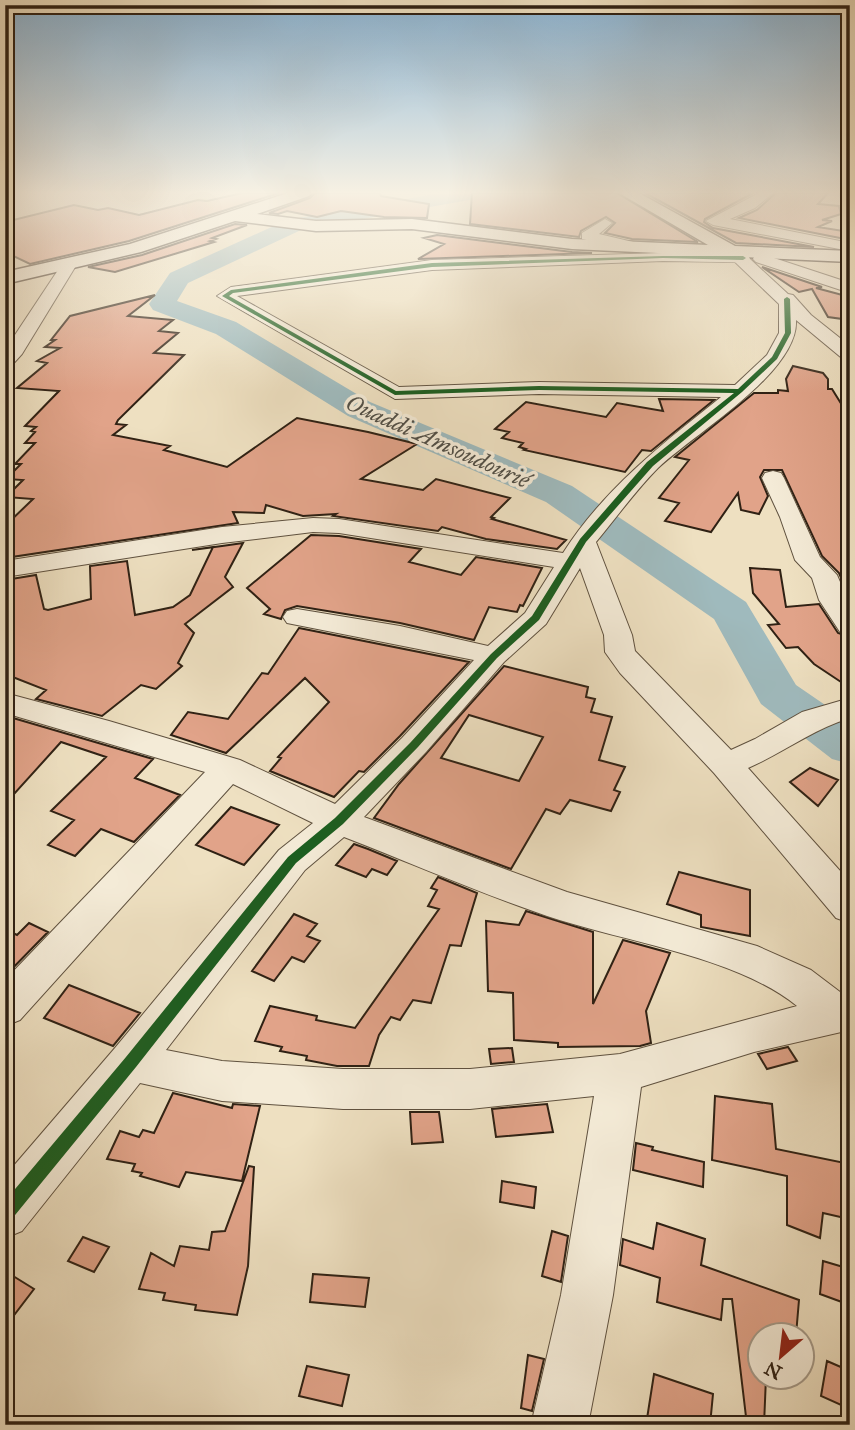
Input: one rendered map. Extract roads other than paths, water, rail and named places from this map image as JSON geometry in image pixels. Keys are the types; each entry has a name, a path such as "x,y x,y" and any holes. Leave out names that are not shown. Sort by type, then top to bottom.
{"street":[{"path":"5,278 87,260"},
{"path":"562,260 432,265 232,292 225,296 395,393 539,388 740,391"},
{"path":"743,260 850,355"},
{"path":"763,260 850,288"},
{"path":"5,361 16,350 69,264"},
{"path":"5,1214 131,1062 292,860 339,821 430,728 494,656 536,618 576,552 650,464 740,391 775,358 788,332 787,299"},
{"path":"5,329 32,323"},
{"path":"825,335 850,326"},
{"path":"773,478 808,559 824,575 834,600 850,626"},
{"path":"5,569 222,535 313,525 576,552"},
{"path":"576,552 618,635 620,652 631,667 726,765 850,908"},
{"path":"297,617 400,635 494,656"},
{"path":"5,703 99,728 228,768 339,821 559,905 743,957 796,982 843,1012"},
{"path":"726,765 767,747 813,719 850,708"},
{"path":"5,1008 228,768"},
{"path":"131,1062 222,1081 343,1088 470,1089 620,1074 843,1012"},
{"path":"559,1425 573,1372 601,1209 620,1074"}],"waterway":[{"name":"Ouaddi Amsoudourié","path":"219,260 179,278 162,304 226,328 359,409 559,494 731,611 778,694 850,747"}]}
